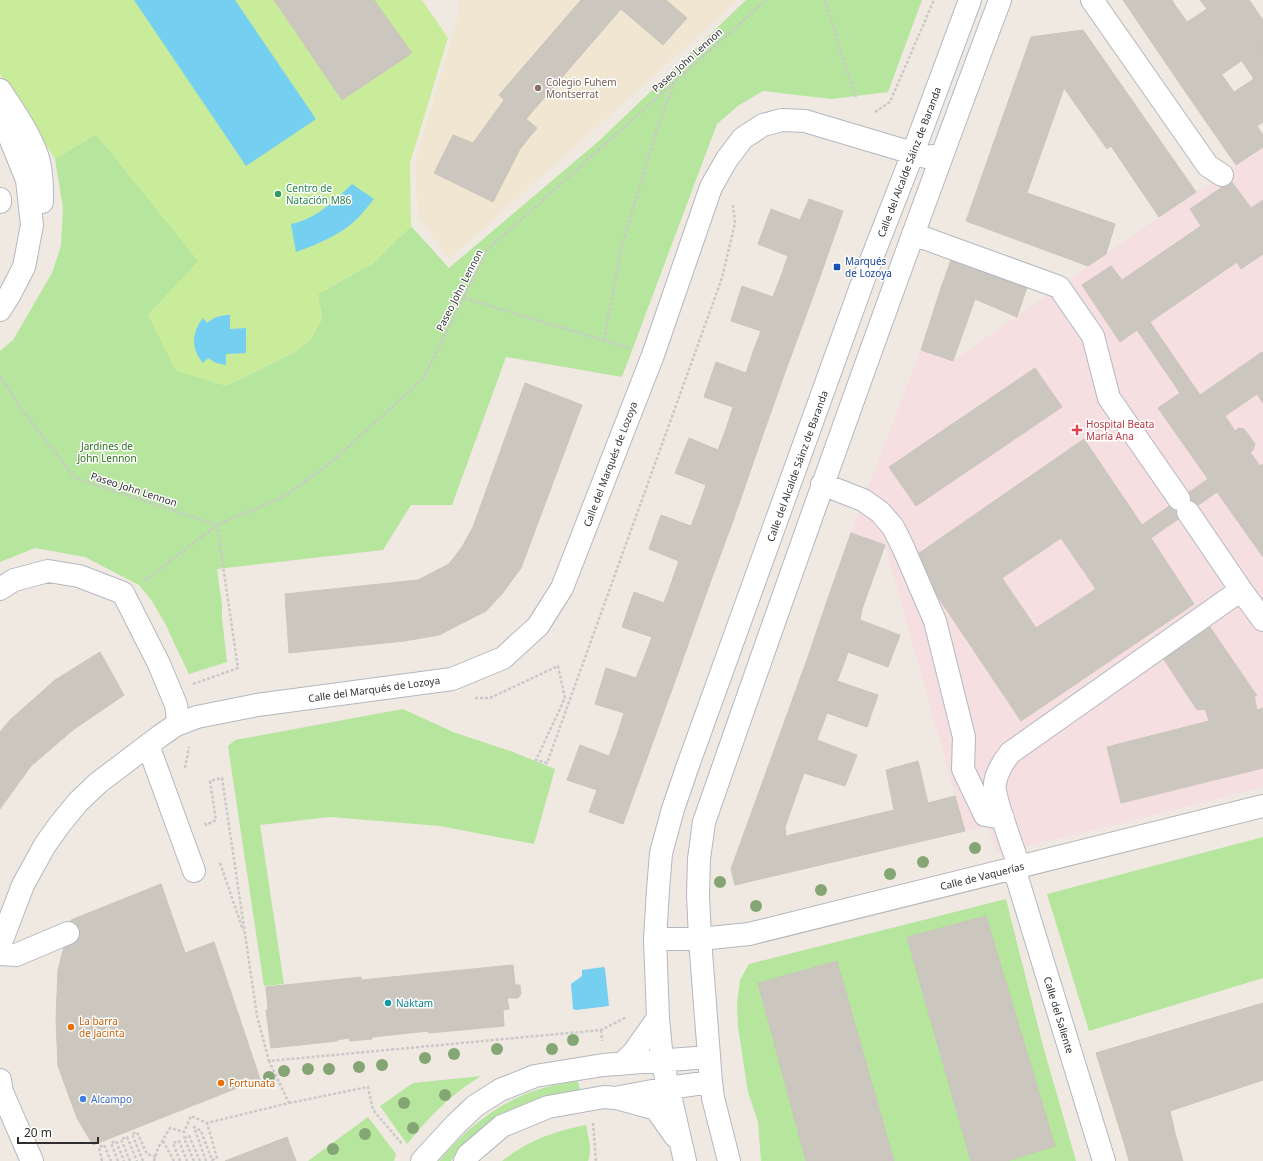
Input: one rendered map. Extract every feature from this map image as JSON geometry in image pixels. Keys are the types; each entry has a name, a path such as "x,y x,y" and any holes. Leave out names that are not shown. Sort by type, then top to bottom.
{"street":[{"name":"Calle del Alcalde Sáinz de Baranda","path":"683,1153 662,1060 656,939 661,853 673,809 863,281 970,0"},
{"path":"729,1161 713,1098 700,938 699,859 704,822 822,484 941,155 1000,0"},
{"path":"1092,0 1208,166 1222,175"},
{"path":"0,90 27,134 38,156 42,182 42,203 32,225 24,267 0,310"},
{"name":"Calle del Marqués de Lozoya","path":"0,945 23,885 45,845 60,824 78,802 98,784 148,745 176,726 197,717 257,705 452,679 503,658 538,626 562,588 652,355 711,187 727,159 743,138 763,125 782,120 804,121 926,157 941,155"},
{"path":"0,121 8,133 27,180 32,225"},
{"path":"913,234 1059,287 1093,336 1110,398 1263,620"},
{"path":"822,484 864,500 880,512 893,527 935,621 964,737 963,769 984,815 1003,818"},
{"path":"0,589 14,580 48,571 78,576 122,593 159,664 176,705 178,719 176,726"},
{"name":"Calle del Saliente","path":"1104,1161 994,785 1001,765 1010,753 1241,590"},
{"path":"148,745 194,871"},
{"name":"Calle de Vaquerías","path":"700,938 748,934 1263,806"},
{"path":"0,954 16,955 68,934"},
{"path":"656,939 700,938"},
{"path":"622,1064 634,1052 659,1010"},
{"path":"422,1161 450,1130 475,1106 500,1090 535,1076 603,1065 709,1057"},
{"path":"0,1080 2,1092 32,1161"},
{"path":"616,1098 668,1088 711,1082"},
{"path":"464,1161 468,1155 502,1126 508,1123 548,1107 604,1097 616,1098 656,1109 683,1153"}],"path":[{"name":"Paseo John Lennon","path":"0,376 22,410 75,478 217,525 283,497 330,463 423,379 487,250 766,0"},
{"path":"825,0 856,96"},
{"path":"875,112 890,102 934,0"},
{"path":"604,340 621,249 656,132 674,82"},
{"path":"565,698 536,760 547,763 722,278 735,223 732,201"},
{"path":"464,298 652,355"},
{"path":"122,593 139,585 217,525 238,668 192,684"},
{"path":"187,774 184,767 197,717"},
{"path":"206,825 216,820 210,781 222,778 258,1016 269,1061 289,1104"},
{"path":"203,818 208,832"},
{"path":"219,862 246,936"},
{"path":"269,1061 601,1030 659,1010"},
{"path":"601,1030 602,1044"},
{"path":"154,1161 158,1148 170,1128 184,1132 191,1116 207,1124 368,1087 373,1110 404,1146"},
{"path":"596,1161 593,1121 599,1121"},
{"path":"206,1161 194,1127 201,1131 212,1160 217,1158 207,1124"},
{"path":"144,1161 132,1134 137,1132 147,1154 156,1157"},
{"path":"194,1161 184,1138 189,1136 200,1161"},
{"path":"130,1161 121,1139 127,1137 137,1161"},
{"path":"118,1161 111,1143 116,1141 124,1161"},
{"path":"163,1141 174,1161"},
{"path":"180,1161 173,1143 179,1141 187,1161"},
{"path":"102,1161 99,1147 104,1145 111,1161"}],"shaded area":[{"name":"Colegio Fuhem Montserrat","path":"459,0 737,1 449,259 418,216 415,162 459,14"},
{"name":"Hospital Beata María Ana","path":"1263,147 1263,787 1123,823 997,853 988,827 965,831 885,545 851,533 863,500 921,350 953,361 1159,217"}],"green space":[{"name":"Centro de Natación M86","path":"0,0 422,0 448,38 410,163 411,226 373,263 318,294 322,319 310,340 295,352 226,386 176,371 148,315 198,261 96,134 55,159 0,74"},
{"name":"Jardines de John Lennon","path":"746,0 922,0 888,92 831,99 763,91 739,105 717,124 622,377 506,357 452,505 411,505 383,550 217,569 227,662 189,674 166,625 152,601 139,585 85,557 35,548 0,562 0,351 13,340 52,273 61,246 63,208 55,159 96,134 199,261 148,315 226,386 295,352 310,340 322,319 318,294 373,263 411,226 449,268 600,140"},
{"path":"403,709 453,732 513,752 555,769 534,844 440,826 330,817 260,825 284,984 264,986 228,746 235,740"},
{"path":"1263,837 1263,978 1089,1031 1047,894"},
{"path":"1006,899 1043,1046 1076,1161 761,1161 758,1122 748,1092 738,1027 737,1003 740,980 749,964"},
{"path":"481,1076 459,1091 441,1107 407,1144 380,1106 413,1083"},
{"path":"578,1081 580,1090 460,1149 451,1161 439,1161 474,1126 501,1106 531,1092 551,1086"},
{"path":"368,1117 396,1154 394,1161 308,1161"},
{"path":"586,1125 590,1148 588,1161 502,1161 531,1142 563,1130"}],"water":[{"path":"134,0 235,0 316,119 246,166"},
{"path":"352,184 374,199 356,220 342,231 320,243 296,252 291,224 300,222 317,214"},
{"path":"224,315 230,315 230,329 246,328 246,353 226,354 226,365 216,363 208,358 203,363 196,352 194,341 196,329 203,318 207,323 212,319"},
{"path":"604,967 609,1006 576,1010 573,1009 571,984 582,976 582,970"}],"building":[{"path":"274,0 374,0 412,53 342,100"},
{"path":"581,0 666,0 687,18 663,45 621,9 526,119 537,128 520,149 493,202 434,173 453,135 473,143 504,100 499,95"},
{"path":"1123,0 1172,0 1175,5 1142,28"},
{"path":"1200,0 1249,0 1263,20 1263,46 1189,97 1142,28 1175,5 1187,22 1207,9"},
{"path":"1083,30 1196,192 1159,217 1111,146 1107,149 1064,88 1027,193 1115,224 1106,254 1088,266 966,221 1031,37"},
{"path":"1263,46 1263,122 1257,126 1263,135 1263,147 1236,165 1189,97 1222,75 1234,92 1254,79 1242,61"},
{"path":"1231,181 1251,208 1263,200 1263,254 1241,269 1237,262 1150,322 1200,395 1262,352 1263,353 1263,403 1257,394 1225,416 1235,431 1239,428 1244,429 1255,444 1253,450 1250,452 1260,466 1263,464 1263,557 1217,492 1151,538 1194,604 1021,721 912,558 1084,439 1142,525 1208,479 1158,408 1180,393 1137,330 1120,342 1082,285 1111,266 1122,280 1201,226 1190,209","holes":["1061,538 1096,589 1036,628 1002,578"]},
{"path":"809,199 843,211 816,288 781,276 788,256 758,244 771,209 800,220"},
{"path":"952,257 1028,284 1017,317 975,299 941,288"},
{"path":"781,276 816,288 788,364 753,352 761,331 731,321 742,286 773,297"},
{"path":"941,288 975,299 953,361 921,350"},
{"path":"753,352 788,364 761,440 726,429 733,407 704,397 716,362 746,373"},
{"path":"1035,368 1062,407 916,506 889,467"},
{"path":"525,383 582,405 521,568 502,594 486,611 439,635 404,641 289,653 285,594 418,580 449,564 462,547 473,527"},
{"path":"726,429 761,440 734,518 699,505 706,485 675,473 689,438 718,450"},
{"path":"699,505 734,518 706,594 672,581 679,561 649,549 661,515 691,526"},
{"path":"851,533 885,545 862,609 828,598"},
{"path":"672,581 706,594 679,670 644,658 652,637 622,627 634,592 664,603"},
{"path":"828,598 862,609 860,620 900,635 888,667 848,652 843,666 809,654"},
{"path":"1210,627 1257,696 1254,696 1257,710 1263,708 1263,768 1121,803 1107,747 1209,721 1205,709 1197,710 1163,658"},
{"path":"100,652 124,695 73,730 31,766 0,809 0,732 10,720 55,680"},
{"path":"809,654 843,666 837,681 878,695 867,727 827,713 817,740 857,755 845,786 804,773 785,827 786,836 894,810 886,770 918,761 928,803 955,796 965,831 735,885 731,869"},
{"path":"644,658 679,670 651,747 617,735 624,713 595,704 606,668 636,678"},
{"path":"617,735 651,747 623,824 589,812 597,790 567,780 580,745 609,756"},
{"path":"161,884 185,953 214,942 260,1079 93,1145 77,1118 58,1066 56,1019 58,970 71,920"},
{"path":"986,916 1055,1146 1007,1161 971,1161 907,937"},
{"path":"837,961 894,1161 806,1161 758,983"},
{"name":"Naktam","path":"513,965 515,985 520,985 521,994 518,998 507,998 509,1009 503,1010 504,1026 429,1033 429,1031 372,1037 372,1039 350,1041 349,1038 337,1041 271,1048 266,1010 268,1010 266,987 361,977 361,980"},
{"path":"1263,1003 1263,1080 1170,1111 1175,1133 1125,1146 1096,1053"},
{"path":"1175,1133 1183,1161 1129,1161 1125,1146"},
{"path":"287,1137 296,1161 225,1161"}],"place":[{"name":"Colegio Fuhem Montserrat","path":"538,88"},
{"name":"Centro de Natación M86","path":"278,194"},
{"name":"Marqués de Lozoya","path":"837,267"},
{"name":"Hospital Beata María Ana","path":"1077,430"},
{"name":"Naktam","path":"388,1003"},
{"name":"La barra de Jacinta","path":"71,1027"},
{"name":"Fortunata","path":"221,1083"},
{"name":"Alcampo","path":"83,1099"}]}
